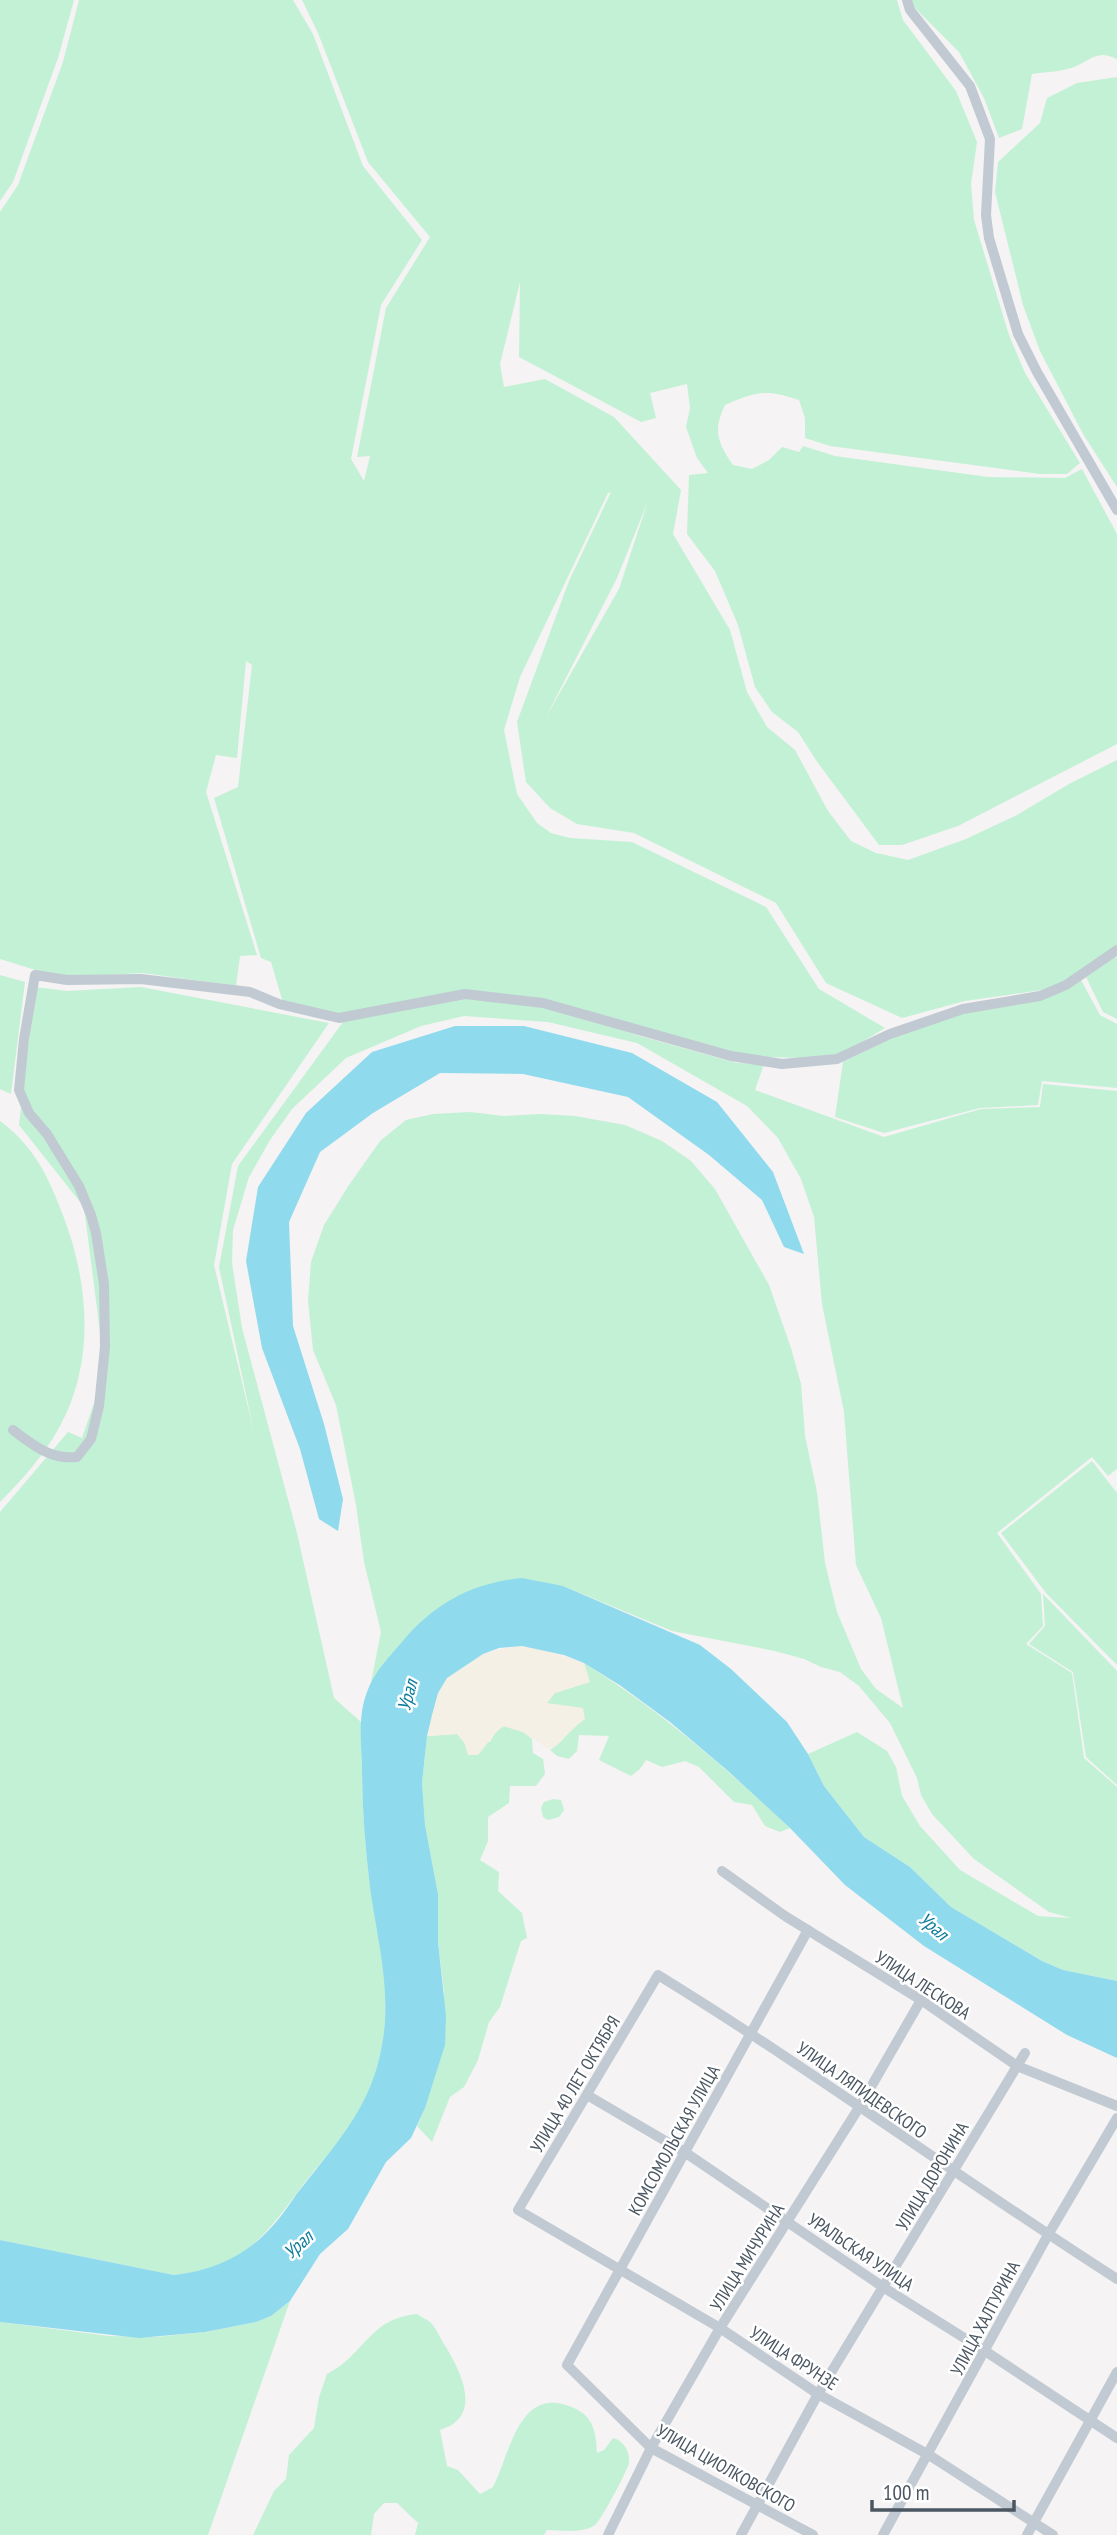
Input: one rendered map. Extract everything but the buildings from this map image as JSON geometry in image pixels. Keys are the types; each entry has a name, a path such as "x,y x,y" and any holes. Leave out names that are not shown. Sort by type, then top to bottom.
{"street":[{"path":"907,0 910,10 970,86 990,139 986,206 989,237 1018,334 1117,510"},
{"path":"13,1430 35,1447 48,1453 60,1458 77,1457 91,1439 99,1406 105,1347 106,1321 101,1256 91,1214 66,1163 29,1113 19,1090 34,975 68,980 141,979 250,992 279,1004 339,1018 465,994 543,1003 731,1056 782,1064 837,1059 890,1034 963,1009 1040,996 1066,985 1117,950"},
{"name":"УЛИЦА ЛЕСКОВА","path":"722,1871 808,1930 921,2000 1017,2066 1117,2106"},
{"name":"КОМСОМОЛЬСКАЯ УЛИЦА","path":"567,2365 808,1930"},
{"name":"УЛИЦА ЛЯПИДЕВСКОГО","path":"658,1975 751,2033 953,2172 1117,2279"},
{"name":"УЛИЦА 40 ЛЕТ ОКТЯБРЯ","path":"518,2210 658,1975"},
{"name":"УЛИЦА МИЧУРИНА","path":"608,2535 651,2448 720,2328 860,2106 921,2000"},
{"name":"УЛИЦА ДОРОНИНА","path":"741,2535 818,2394 1025,2053"},
{"name":"УРАЛЬСКАЯ УЛИЦА","path":"587,2095 686,2153 883,2287 1117,2438"},
{"name":"УЛИЦА ХАЛТУРИНА","path":"883,2535 1048,2235 1117,2118"},
{"name":"УЛИЦА ФРУНЗЕ","path":"518,2210 720,2328 818,2394 929,2455 1052,2535"},
{"name":"УЛИЦА ЦИОЛКОВСКОГО","path":"567,2365 651,2448 813,2535"},
{"path":"1027,2535 1117,2372"}],"green space":[{"path":"0,0 74,0 58,58 13,182 0,201"},
{"path":"79,0 293,0 313,34 363,166 422,240 381,305 351,459 364,481 370,456 357,457 386,308 430,237 368,162 318,33 302,0 897,0 903,20 956,91 977,142 971,184 974,220 1009,335 1025,373 1080,463 1067,474 1040,474 830,446 805,438 805,418 799,400 770,393 754,394 725,405 718,429 720,443 733,465 752,469 769,460 782,447 799,452 803,446 835,456 988,477 1065,478 1082,469 1117,534 1117,744 958,826 902,845 879,845 798,732 772,712 755,687 738,625 715,571 687,534 689,475 708,473 697,458 686,427 690,408 687,384 650,393 656,418 641,422 519,357 520,282 500,364 504,387 545,379 614,417 681,490 673,534 730,630 747,692 767,727 795,750 828,811 851,841 876,853 908,860 966,839 1017,815 1069,784 1117,760 1117,947 1071,979 1042,990 965,1001 902,1018 826,983 776,903 634,833 577,824 550,808 526,782 517,722 569,581 611,492 608,493 520,677 504,730 517,794 537,823 551,833 570,838 632,842 766,907 819,989 885,1028 834,1059 742,1056 545,1001 467,990 339,1016 284,1006 271,962 261,958 214,798 238,787 252,665 246,661 237,758 216,755 206,792 257,955 240,956 236,986 143,973 73,977 42,972 0,959 0,212 18,185 63,62","holes":["648,501 619,589 546,717 617,578"]},
{"path":"912,0 1117,0 1117,59 1098,55 1066,69 1032,74 1022,129 999,138 984,98 959,52 913,6"},
{"path":"1117,77 1117,487 1083,434 1040,351 1023,305 995,192 998,162 1040,123 1047,98 1077,83"},
{"path":"1115,957 1117,1019 1103,1012 1086,977"},
{"path":"0,975 25,982 11,1094 0,1089"},
{"path":"1081,980 1100,1015 1117,1024 1117,1088 1042,1081 1038,1105 980,1108 884,1133 835,1117 843,1062 919,1027 968,1012 1041,998"},
{"path":"35,987 67,991 141,987 329,1023 232,1164 214,1265 254,1432 219,1267 238,1166 343,1022 467,996 544,1005 737,1063 764,1064 755,1090 884,1137 981,1109 1040,1107 1043,1084 1117,1091 1117,1469 1108,1476 1092,1457 997,1533 1041,1594 1043,1626 1026,1644 1072,1673 1084,1758 1117,1787 1117,1981 1063,1970 1042,1961 951,1907 910,1867 864,1837 824,1786 808,1754 857,1732 887,1751 896,1767 902,1796 920,1826 960,1870 1038,1916 1071,1918 1049,1912 974,1859 932,1814 890,1723 859,1686 840,1672 775,1651 672,1631 563,1586 418,1625 371,1682 381,1632 364,1562 356,1505 336,1405 313,1350 308,1301 311,1262 324,1225 349,1185 380,1141 406,1120 433,1114 470,1112 504,1116 540,1114 575,1116 625,1125 662,1141 691,1161 715,1189 769,1285 791,1348 801,1384 805,1436 817,1492 825,1563 837,1612 861,1669 876,1689 903,1708 881,1618 856,1565 844,1412 822,1304 814,1217 801,1179 778,1138 747,1106 637,1043 548,1022 464,1016 421,1026 346,1058 292,1109 270,1140 249,1177 233,1230 232,1263 242,1328 297,1533 334,1698 361,1722 365,1843 380,1938 385,1996 381,2053 370,2090 347,2130 261,2237 233,2258 217,2266 174,2275 0,2240 0,1512 68,1432 82,1438 105,1371 84,1207 19,1125"},
{"path":"0,1121 23,1142 40,1164 58,1203 79,1269 84,1323 79,1376 60,1426 33,1466 0,1502"},
{"path":"1092,1461 1117,1493 1117,1665 1046,1593 1001,1533"},
{"path":"1043,1594 1117,1671 1117,1785 1086,1757 1073,1672 1029,1644 1045,1626"},
{"path":"584,1663 691,1740 790,1828 780,1832 765,1826 752,1805 734,1802 699,1767 685,1761 662,1767 646,1760 631,1776 599,1760 609,1736 579,1735 577,1751 569,1759 557,1756 550,1750 585,1719 546,1703 555,1693 589,1682"},
{"path":"504,1726 523,1732 532,1739 533,1753 543,1759 545,1774 536,1786 510,1786 509,1803 488,1817 488,1841 480,1860 499,1872 498,1891 522,1913 527,1938 521,1941 500,2007 489,2022 478,2060 464,2087 450,2097 432,2142 417,2126 425,2108 444,1992 438,1942 438,1894 425,1825 422,1783 427,1736 457,1734 464,1742 490,1742 496,1731"},
{"path":"561,1800 564,1810 559,1817 548,1820 543,1817 541,1808 544,1802"},
{"path":"290,2301 208,2535 0,2535 0,2322 109,2336 156,2337 205,2332 256,2322 271,2316"},
{"path":"417,2314 437,2331 458,2370 465,2394 461,2415 453,2424 440,2430 447,2466 458,2470 480,2494 493,2487 512,2440 529,2413 541,2405 555,2403 574,2408 586,2416 593,2426 597,2453 604,2450 613,2438 626,2447 628,2454 629,2463 624,2475 595,2525 578,2531 547,2530 544,2535 415,2535 418,2523 397,2503 384,2503 374,2514 371,2535 253,2535 274,2491 286,2479 289,2455 314,2428 319,2397 327,2374 351,2357 377,2330 401,2317"}],"sand":[{"path":"522,1646 546,1650 584,1663 590,1682 555,1693 547,1703 583,1708 585,1719 550,1750 523,1732 504,1726 478,1755 468,1755 464,1742 457,1734 427,1736 436,1698 444,1682 453,1673 462,1665 485,1654"}],"water":[{"path":"455,1026 524,1026 632,1053 717,1102 773,1172 804,1254 784,1247 762,1200 709,1155 628,1097 523,1074 440,1073 373,1113 320,1152 289,1222 293,1326 324,1424 343,1499 338,1531 319,1519 300,1449 262,1348 246,1261 258,1187 306,1113 372,1052"},
{"name":"Урал","path":"522,1578 563,1586 700,1645 731,1669 787,1722 808,1754 824,1786 864,1837 910,1867 951,1907 1042,1961 1063,1970 1117,1981 1117,2058 1067,2035 924,1946 845,1885 790,1828 728,1771 670,1722 621,1686 584,1663 564,1655 522,1646 499,1648 483,1654 447,1678 438,1693 432,1715 422,1783 425,1825 438,1894 438,1942 446,2016 445,2045 425,2108 411,2138 386,2162 348,2229 320,2254 290,2301 271,2316 256,2322 205,2332 139,2338 0,2322 0,2240 174,2275 206,2269 234,2257 259,2240 281,2216 341,2137 370,2086 385,2025 380,1946 370,1887 364,1826 361,1728 364,1701 370,1684 384,1662 432,1613 473,1589"}]}
